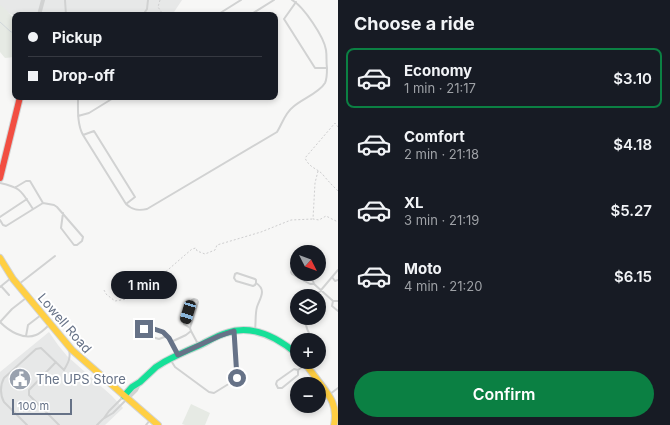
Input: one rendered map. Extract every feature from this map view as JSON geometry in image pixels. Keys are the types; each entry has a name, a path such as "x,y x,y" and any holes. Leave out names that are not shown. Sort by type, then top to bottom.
{"street":[{"path":"40,12 43,0"},
{"path":"0,178 19,100"},
{"name":"Lowell Road","path":"0,258 27,297 67,345 155,423"},
{"path":"126,398 132,387 140,382 156,367 170,358 219,336 234,331 255,331 277,338 290,348"},
{"path":"310,369 329,395 334,405 334,425"}],"lane":[{"path":"65,0 66,12"},
{"path":"145,12 147,9 148,0"},
{"path":"221,12 241,0"},
{"path":"255,12 274,0"},
{"path":"78,100 80,129 126,204 130,208 136,210 147,209 272,136 277,132 287,113 292,107 319,89 325,83 327,68 326,50 323,41 302,7 292,0"},
{"path":"296,2 284,19 315,68 327,68"},
{"path":"78,116 88,114 111,100"},
{"path":"83,135 94,131 135,197 126,204"},
{"path":"16,188 28,180 43,202 57,206 63,212 83,236 82,241 77,245 74,245 61,228 63,212"},
{"path":"0,183 22,191 33,209"},
{"path":"0,216 27,199"},
{"path":"0,220 3,225 6,226 43,202"},
{"path":"18,285 55,256"},
{"path":"322,289 338,270"},
{"path":"255,331 258,306 262,295 261,290 255,279 237,273 234,278 236,281 253,286 256,283"},
{"path":"9,295 0,287 12,277"},
{"path":"332,277 335,281 338,280"},
{"path":"305,281 310,284 314,284"},
{"path":"313,281 320,289"},
{"path":"326,295 333,301 338,301"},
{"path":"27,297 12,309 0,322 13,332 26,336 34,336 50,324"},
{"path":"190,328 184,324 192,300 194,299 198,302 190,328 199,345"},
{"path":"333,301 332,306 338,310"},
{"path":"26,336 28,325 42,314"},
{"path":"167,336 159,338 146,335 143,332 146,327 161,331 167,336 178,355"},
{"path":"171,342 191,331"},
{"path":"170,358 176,367 209,392 214,393 237,378 234,331"},
{"path":"27,425 1,398 1,384 4,378 36,349 41,348 64,370 68,364 70,354 67,345"},
{"path":"56,362 29,390 29,395 59,425"},
{"path":"294,369 298,370 298,375 282,388 278,388 276,381 294,369"},
{"path":"329,395 338,388"},
{"path":"103,419 113,413 126,398"},
{"path":"97,425 109,411 126,398"},
{"path":"146,425 155,423"}],"path":[{"path":"160,0 158,7 161,12"},
{"path":"338,127 334,123 306,158 308,164 324,176 338,191"},
{"path":"313,219 315,183 318,171"},
{"path":"104,290 106,294 115,301 127,298 140,288 155,281 192,249 196,248 197,251 205,254 215,250 217,246 261,232 291,220 319,220 326,216 338,222"}],"shaded area":[{"path":"0,0 182,0 174,12 12,12 12,15 0,9"},
{"path":"0,5 9,12 12,17 12,57 5,58 0,52"},
{"path":"49,332 67,356 112,396 123,408 105,425 0,425 0,372"},
{"path":"191,404 210,413 205,425 182,424"}],"waterway":[{"path":"0,22 12,32"}],"traffic: fast":[{"path":"124,396 132,387 164,362 226,333 245,330 255,331 281,342 290,349"}],"traffic: slow":[{"path":"0,258 13,279 72,350 158,425"},
{"path":"309,369 327,392 332,402 335,412 334,425"}],"traffic: jam":[{"path":"0,178 19,100"}],"place":[{"name":"The UPS Store","path":"20,379"}],"route":[{"path":"144,329 148,327 163,332 169,338 178,355 228,332 234,331 238,374 237,378"}]}
